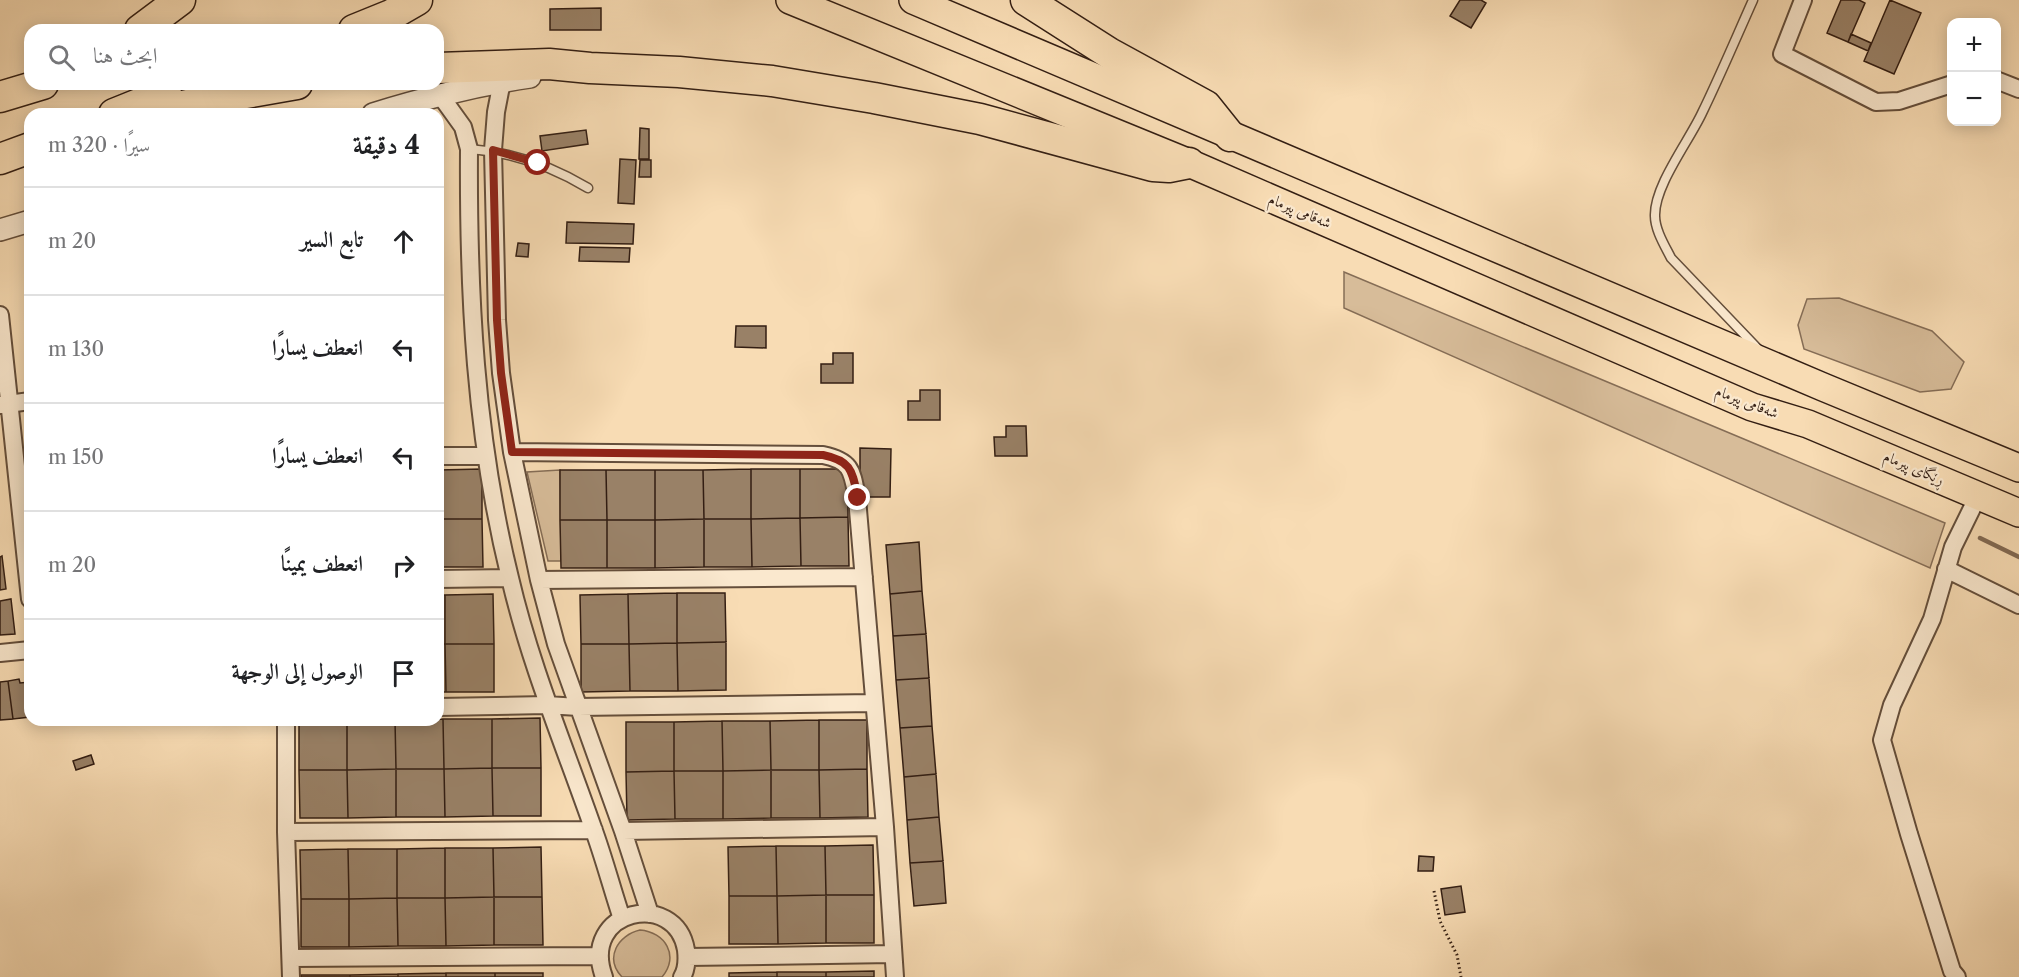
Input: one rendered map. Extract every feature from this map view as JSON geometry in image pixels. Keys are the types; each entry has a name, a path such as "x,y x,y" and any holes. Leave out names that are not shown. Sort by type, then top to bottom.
{"highway":[{"path":"148,24 180,0"},
{"path":"369,24 391,15 417,0"},
{"name":"شەقامی پیرمام","path":"790,0 1189,163 1752,406 1808,424"},
{"path":"913,0 1776,368 2019,468"},
{"path":"1026,0 1109,53 1206,105 1230,136"},
{"path":"444,81 549,64 680,72 772,81 980,119 1153,166 1168,167 1189,163"},
{"path":"0,97 24,90"},
{"path":"128,108 175,90"},
{"path":"174,108 263,90"},
{"path":"0,159 24,150"},
{"name":"ڕێگای پیرمام","path":"1808,424 2019,513"}],"street":[{"path":"1803,0 1782,54 1876,102 1899,101 1947,86"},
{"path":"444,82 502,81 590,68"},
{"path":"502,81 496,112 493,150 497,320 501,373 512,452 539,580 556,644 650,914"},
{"path":"2001,82 2019,89"},
{"path":"385,108 422,90"},
{"path":"443,90 463,127 469,149 472,329 486,456 510,578 547,705 594,830 622,919"},
{"path":"0,230 24,223"},
{"path":"0,315 5,404 24,552"},
{"path":"5,404 24,402"},
{"path":"512,452 823,455 837,458 848,464 858,498 895,977"},
{"path":"444,456 486,456"},
{"path":"1954,975 1882,740 1893,705 1932,619 1953,547 1978,496"},
{"path":"1946,569 2019,605"},
{"path":"539,580 864,577"},
{"path":"444,579 510,578"},
{"path":"0,653 24,651"},
{"path":"444,707 874,703"},
{"path":"286,726 286,832 291,977"},
{"path":"623,831 885,827"},
{"path":"286,832 594,830"},
{"path":"603,977 598,956 606,933 615,922 641,913 668,921 678,931 685,943 687,957 682,977"},
{"path":"687,957 893,954"},
{"path":"291,958 598,956"}],"lane":[{"path":"1753,0 1703,111 1666,179 1657,200 1654,218 1671,258 1776,368"},
{"path":"469,149 493,150 538,163 563,173 588,188"}],"path":[{"path":"1434,891 1440,921 1457,955 1461,977"}],"shaded area":[{"path":"1344,272 1945,523 1930,568 1344,308"},
{"path":"1839,298 1932,331 1964,362 1951,389 1920,392 1804,349 1798,325 1807,299"},
{"path":"560,470 561,561 548,561 527,472"},
{"path":"640,930 657,935 667,946 670,961 662,977 622,977 617,970 614,962 616,948 625,937"}],"building":[{"path":"1460,0 1481,0 1486,3 1471,28 1450,16"},
{"path":"1841,0 1859,0 1865,3 1848,42 1827,33"},
{"path":"1890,0 1921,13 1894,74 1864,61"},
{"path":"601,8 601,30 550,30 550,9"},
{"path":"1851,34 1871,43 1868,51 1848,42"},
{"path":"640,128 649,129 649,159 639,159"},
{"path":"586,130 588,144 542,151 540,136"},
{"path":"620,159 636,160 634,204 618,203"},
{"path":"640,160 651,160 651,177 639,177"},
{"path":"567,222 634,224 633,244 566,243"},
{"path":"518,243 529,244 528,257 516,256"},
{"path":"580,247 630,248 629,262 579,261"},
{"path":"736,326 766,326 766,348 735,347"},
{"path":"833,353 853,353 853,383 821,383 821,364 833,364"},
{"path":"920,390 940,390 940,420 908,420 908,401 920,401"},
{"path":"1006,426 1026,426 1027,456 995,456 994,437 1006,437"},
{"path":"860,448 891,449 890,497 860,497"},
{"path":"482,469 482,519 444,519 444,470"},
{"path":"751,469 751,519 704,519 703,470"},
{"path":"751,469 800,469 800,518 751,519"},
{"path":"800,469 848,469 848,517 800,518"},
{"path":"560,470 606,470 607,520 560,520"},
{"path":"606,470 655,470 655,520 607,520"},
{"path":"655,470 703,470 704,519 655,520"},
{"path":"848,517 849,566 801,566 800,518"},
{"path":"800,518 801,566 752,567 751,519"},
{"path":"444,519 482,519 483,567 444,567"},
{"path":"704,519 751,519 752,567 704,567"},
{"path":"704,519 704,567 655,568 655,520"},
{"path":"560,520 607,520 607,568 561,568"},
{"path":"607,520 655,520 655,568 607,568"},
{"path":"919,542 922,591 890,594 886,545"},
{"path":"2,556 6,589 0,590 0,557"},
{"path":"922,591 926,634 893,636 890,594"},
{"path":"677,593 677,643 629,644 628,594"},
{"path":"677,593 725,593 726,642 677,643"},
{"path":"493,594 494,644 445,644 445,595"},
{"path":"628,594 629,644 581,644 580,595"},
{"path":"444,595 445,595 444,644"},
{"path":"11,599 15,634 0,635 0,601"},
{"path":"926,634 929,678 896,680 893,636"},
{"path":"726,642 726,690 678,691 677,643"},
{"path":"677,643 678,691 630,691 629,644"},
{"path":"444,644 445,644 446,692 444,692"},
{"path":"445,644 494,644 494,692 446,692"},
{"path":"581,644 629,644 630,691 581,692"},
{"path":"929,678 932,726 900,728 896,680"},
{"path":"19,679 20,683 24,683 24,718 13,719 8,681"},
{"path":"8,681 13,719 0,720 0,682"},
{"path":"540,718 541,768 492,768 492,719"},
{"path":"444,719 492,719 492,768 444,769"},
{"path":"819,720 819,770 771,770 770,721"},
{"path":"819,720 867,720 867,769 819,770"},
{"path":"722,721 723,771 674,771 674,722"},
{"path":"722,721 770,721 771,770 723,771"},
{"path":"626,722 674,722 674,771 626,772"},
{"path":"299,726 347,726 347,770 299,770"},
{"path":"347,726 395,726 396,769 347,770"},
{"path":"395,726 443,726 444,769 396,769"},
{"path":"932,726 936,774 904,777 900,728"},
{"path":"91,755 94,764 76,770 73,761"},
{"path":"492,768 493,816 445,817 444,769"},
{"path":"492,768 541,768 541,816 493,816"},
{"path":"396,769 444,769 445,817 396,817"},
{"path":"396,769 396,817 348,818 347,770"},
{"path":"867,769 868,817 820,818 819,770"},
{"path":"299,770 347,770 348,818 300,818"},
{"path":"771,770 819,770 820,818 771,818"},
{"path":"771,770 771,818 723,819 723,771"},
{"path":"674,771 675,819 627,820 626,772"},
{"path":"674,771 723,771 723,819 675,819"},
{"path":"936,774 939,817 907,820 904,777"},
{"path":"939,817 943,861 910,863 907,820"},
{"path":"873,845 874,895 826,895 825,846"},
{"path":"776,846 777,896 729,896 728,847"},
{"path":"776,846 825,846 826,895 777,896"},
{"path":"541,847 542,897 494,897 493,848"},
{"path":"445,848 445,898 397,898 397,849"},
{"path":"445,848 493,848 494,897 445,898"},
{"path":"348,849 349,899 301,899 300,850"},
{"path":"348,849 397,849 397,898 349,899"},
{"path":"1419,856 1434,857 1433,871 1418,871"},
{"path":"943,861 946,903 914,906 910,863"},
{"path":"1461,886 1465,912 1445,915 1441,889"},
{"path":"826,895 826,943 778,944 777,896"},
{"path":"826,895 874,895 874,943 826,943"},
{"path":"729,896 777,896 778,944 729,944"},
{"path":"494,897 494,945 446,946 445,898"},
{"path":"494,897 542,897 543,945 494,945"},
{"path":"397,898 398,946 349,947 349,899"},
{"path":"397,898 445,898 446,946 398,946"},
{"path":"301,899 349,899 349,947 301,947"},
{"path":"874,971 874,977 826,977 826,972"},
{"path":"777,972 777,977 729,977 729,973"},
{"path":"777,972 826,972 826,977 777,977"},
{"path":"446,973 495,973 495,977 446,977"},
{"path":"446,973 446,977 398,977 398,974"},
{"path":"495,973 543,973 543,977 495,977"},
{"path":"398,974 398,977 350,977 350,975"},
{"path":"301,975 350,975 350,977 301,977"}],"waterway":[{"path":"1980,538 2019,557"}],"route":[{"path":"538,163 493,150 497,320 501,373 512,452 823,455 837,458 848,464 852,470 858,498"}]}
